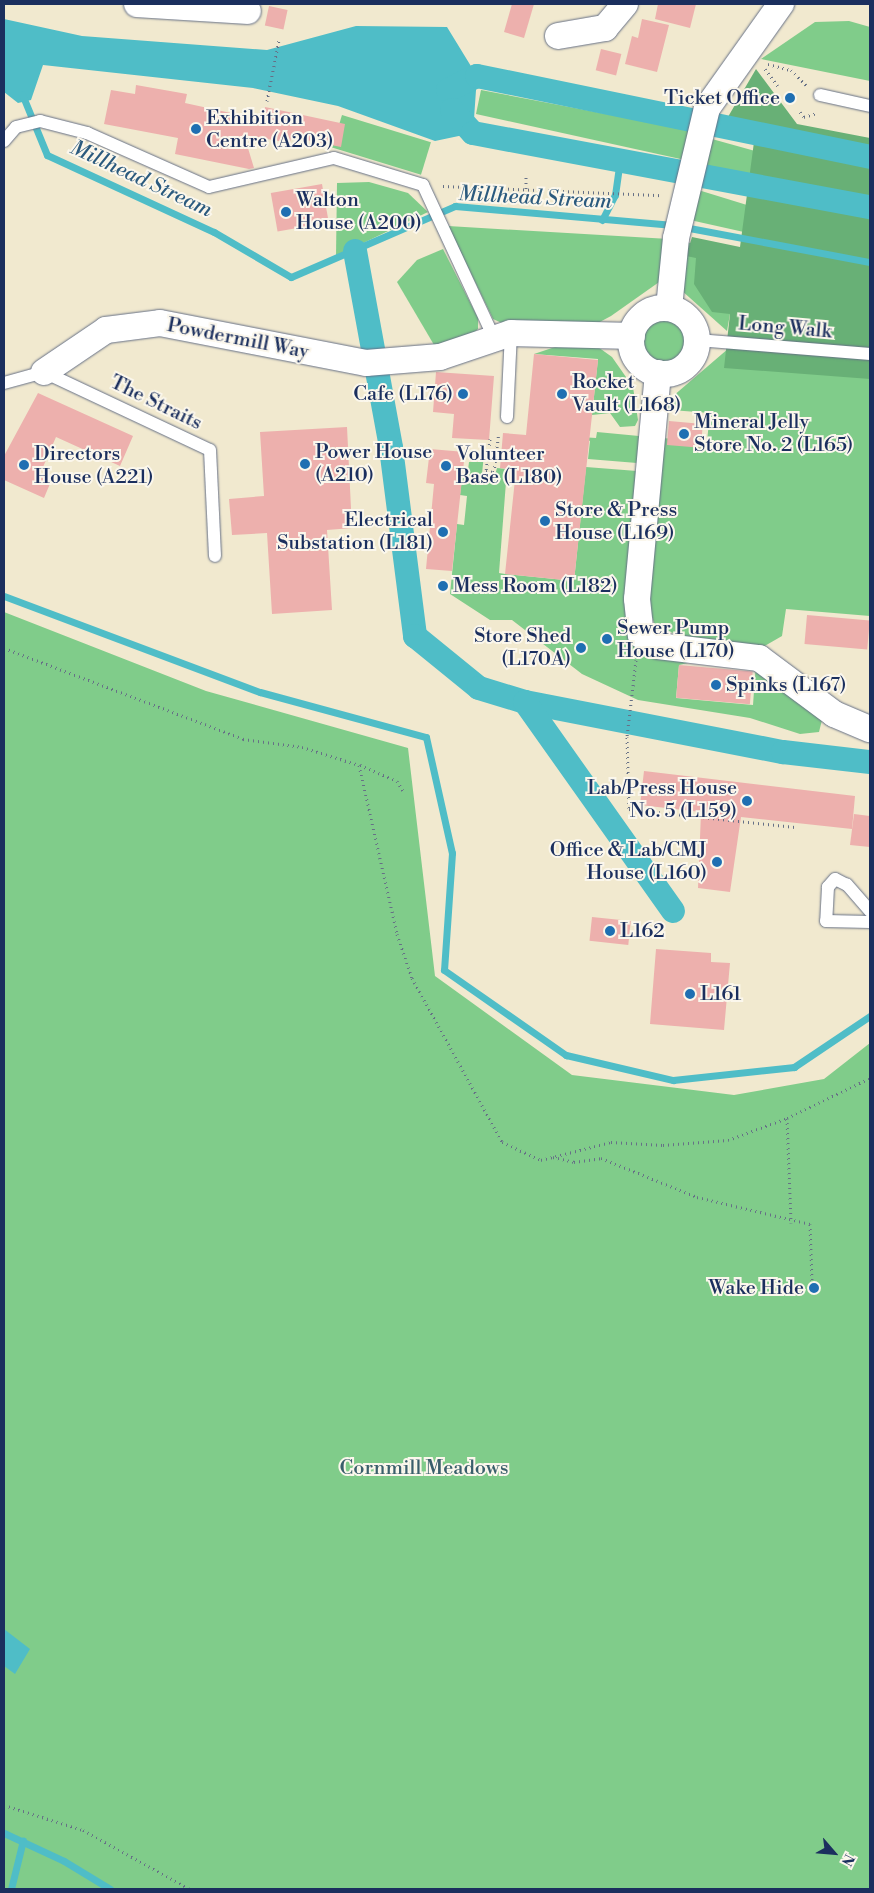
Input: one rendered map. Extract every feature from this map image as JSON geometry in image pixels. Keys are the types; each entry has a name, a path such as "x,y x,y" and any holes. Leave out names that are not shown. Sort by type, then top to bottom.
{"street":[{"path":"137,4 248,11"},
{"path":"558,36 605,28 625,4"},
{"path":"669,308 676,238 707,108 780,4"},
{"path":"669,308 688,317 697,340 687,365 658,373 635,355 632,336 645,314 669,308"},
{"name":"Powdermill Way","path":"44,372 106,330 160,323 377,362 440,357 502,335 632,336"},
{"path":"658,373 637,599 641,634 658,646 759,658 834,714 870,728"}],"lane":[{"path":"817,95 870,106"},
{"path":"4,141 16,126 24,126 40,121 87,133 209,186 334,158 426,189 502,335 507,417"},
{"name":"Long Walk","path":"697,340 870,354"},
{"name":"Powdermill Way","path":"4,383 44,372"},
{"name":"The Straits","path":"44,372 210,450 214,556"},
{"path":"870,911 847,885 835,879 828,887 826,921 870,922"}],"path":[{"path":"266,101 278,40"},
{"path":"760,62 791,70 817,95"},
{"path":"800,112 804,117 820,112"},
{"path":"526,174 526,198"},
{"path":"426,189 685,196"},
{"path":"490,438 486,471 494,472 499,432"},
{"path":"641,634 629,703 627,737 629,809 795,827"},
{"path":"4,648 225,734 302,747 360,765 397,782 404,792"},
{"path":"360,765 397,934 412,978 502,1142 541,1160 611,1142 663,1145 728,1140 787,1118 870,1078"},
{"path":"787,1118 791,1223"},
{"path":"552,1157 574,1162 601,1158 697,1197 791,1223 810,1224 812,1282"},
{"path":"4,1805 83,1830 190,1889"}],"green space":[{"path":"849,21 870,27 870,81 761,59 815,22"},
{"path":"756,69 797,124 870,138 870,379 724,368 730,314 712,312 694,284 696,258 686,256 692,237 740,247 756,127 725,122"},
{"path":"481,90 695,131 685,160 476,114"},
{"path":"342,115 431,142 421,175 332,148"},
{"path":"712,139 794,162 799,189 703,165"},
{"path":"369,182 408,193 428,212 336,256 337,183"},
{"path":"695,189 805,223 834,252 690,220"},
{"path":"448,226 669,239 662,280 611,316 596,324 504,324 493,319"},
{"path":"685,242 690,243 730,314 727,331 681,290"},
{"path":"443,249 478,318 478,329 469,337 437,350 397,282 417,260"},
{"path":"664,313 675,315 684,321 690,330 692,341 690,352 684,361 675,367 664,369 653,367 644,361 638,352 636,341 638,330 644,321 653,315"},
{"path":"558,346 598,347 612,357 633,387 638,420 635,426 620,427 610,413 592,415 598,359 534,354"},
{"path":"729,348 870,360 870,616 786,609 782,636 756,651 699,643 655,626 645,595 661,438 707,441 710,413 658,409"},
{"path":"597,432 639,436 637,463 588,459 590,441 581,437 596,438"},
{"path":"479,453 484,454 482,474 495,475 497,468 507,469 499,573 505,574 574,581 586,467 637,471 630,623 697,661 679,665 676,698 753,705 756,663 824,712 819,732 800,734 750,718 638,700 582,674 512,620 490,620 450,594 457,524 464,525 467,496 460,495 462,478 467,478 469,462 478,462"},
{"name":"Cornmill Meadows","path":"4,612 206,691 408,748 435,976 572,1075 734,1095 824,1079 870,1043 870,1889 4,1889"}],"water":[{"path":"4,19 82,36 267,50 356,26 447,27 477,76 473,133 435,141 338,106 253,88 43,65 31,100 18,103 4,92"},
{"path":"4,1629 30,1649 15,1674 4,1666"}],"building":[{"path":"512,4 534,4 524,38 504,32"},
{"path":"658,4 696,4 690,28 655,19"},
{"path":"269,6 288,10 283,30 265,26"},
{"path":"642,19 669,25 657,72 625,64 632,36 638,38"},
{"path":"601,49 621,54 616,75 596,70"},
{"name":"Exhibition Centre (A203)","path":"136,85 187,94 185,103 263,120 265,107 345,124 341,147 291,137 290,143 244,135 254,168 249,169 175,154 178,138 104,124 111,90 135,94"},
{"name":"Walton House (A200)","path":"322,184 329,222 278,231 271,193"},
{"name":"Store & Press House (L169)","path":"534,354 598,360 574,581 505,574 516,470 500,468 503,433 526,435"},
{"name":"Cafe (L176)","path":"436,372 494,376 489,440 452,438 454,414 433,412"},
{"path":"38,393 133,436 120,466 56,437 40,474 52,479 44,498 4,480 4,456"},
{"name":"Mineral Jelly Store No. 2 (L165)","path":"669,421 703,424 701,448 667,445"},
{"name":"Power House (A210)","path":"347,427 352,528 327,530 332,610 272,614 267,533 232,535 229,499 264,496 260,432"},
{"name":"Electrical Substation (L181)","path":"430,449 465,452 452,571 426,569 434,484 426,483"},
{"path":"807,615 870,620 867,649 804,644"},
{"name":"Spinks (L167)","path":"679,665 753,671 750,704 676,698"},
{"name":"Lab/Press House No. 5 (L159)","path":"644,771 855,796 852,829 741,817 730,892 698,888 701,812 640,805"},
{"path":"854,814 870,816 870,847 850,845"},
{"name":"L162","path":"592,917 631,921 628,945 589,941"},
{"name":"L161","path":"656,949 711,953 711,962 730,963 724,1030 650,1024"}],"waterway":[{"path":"448,90 477,76 870,157"},
{"name":"Millhead Stream","path":"22,94 47,155 214,232 291,277 455,206 673,225"},
{"path":"452,110 473,133 870,207"},
{"path":"602,220 615,195 620,160"},
{"name":"Millhead Stream","path":"684,227 870,262"},
{"path":"355,251 391,448 415,636 479,688 525,702 783,752 870,762"},
{"path":"4,596 260,692 426,737 452,853 444,970 566,1055 673,1080 794,1067 870,1016"},
{"path":"525,702 673,911"},
{"path":"4,1833 64,1861 110,1889"},
{"path":"11,1889 23,1840"}],"place":[{"name":"Ticket Office","path":"790,98"},
{"name":"Exhibition Centre (A203)","path":"196,129"},
{"name":"Walton House (A200)","path":"286,212"},
{"name":"Cafe (L176)","path":"463,394"},
{"name":"Rocket Vault (L168)","path":"562,394"},
{"name":"Mineral Jelly Store No. 2 (L165)","path":"684,434"},
{"name":"Power House (A210)","path":"305,464"},
{"name":"Directors House (A221)","path":"24,465"},
{"name":"Volunteer Base (L180)","path":"446,466"},
{"name":"Store & Press House (L169)","path":"545,521"},
{"name":"Electrical Substation (L181)","path":"443,532"},
{"name":"Mess Room (L182)","path":"443,586"},
{"name":"Sewer Pump House (L170)","path":"607,639"},
{"name":"Store Shed (L170A)","path":"581,648"},
{"name":"Spinks (L167)","path":"716,685"},
{"name":"Lab/Press House No. 5 (L159)","path":"747,801"},
{"name":"Office & Lab/CMJ House (L160)","path":"717,862"},
{"name":"L162","path":"610,931"},
{"name":"L161","path":"690,994"},
{"name":"Wake Hide","path":"814,1288"}]}
